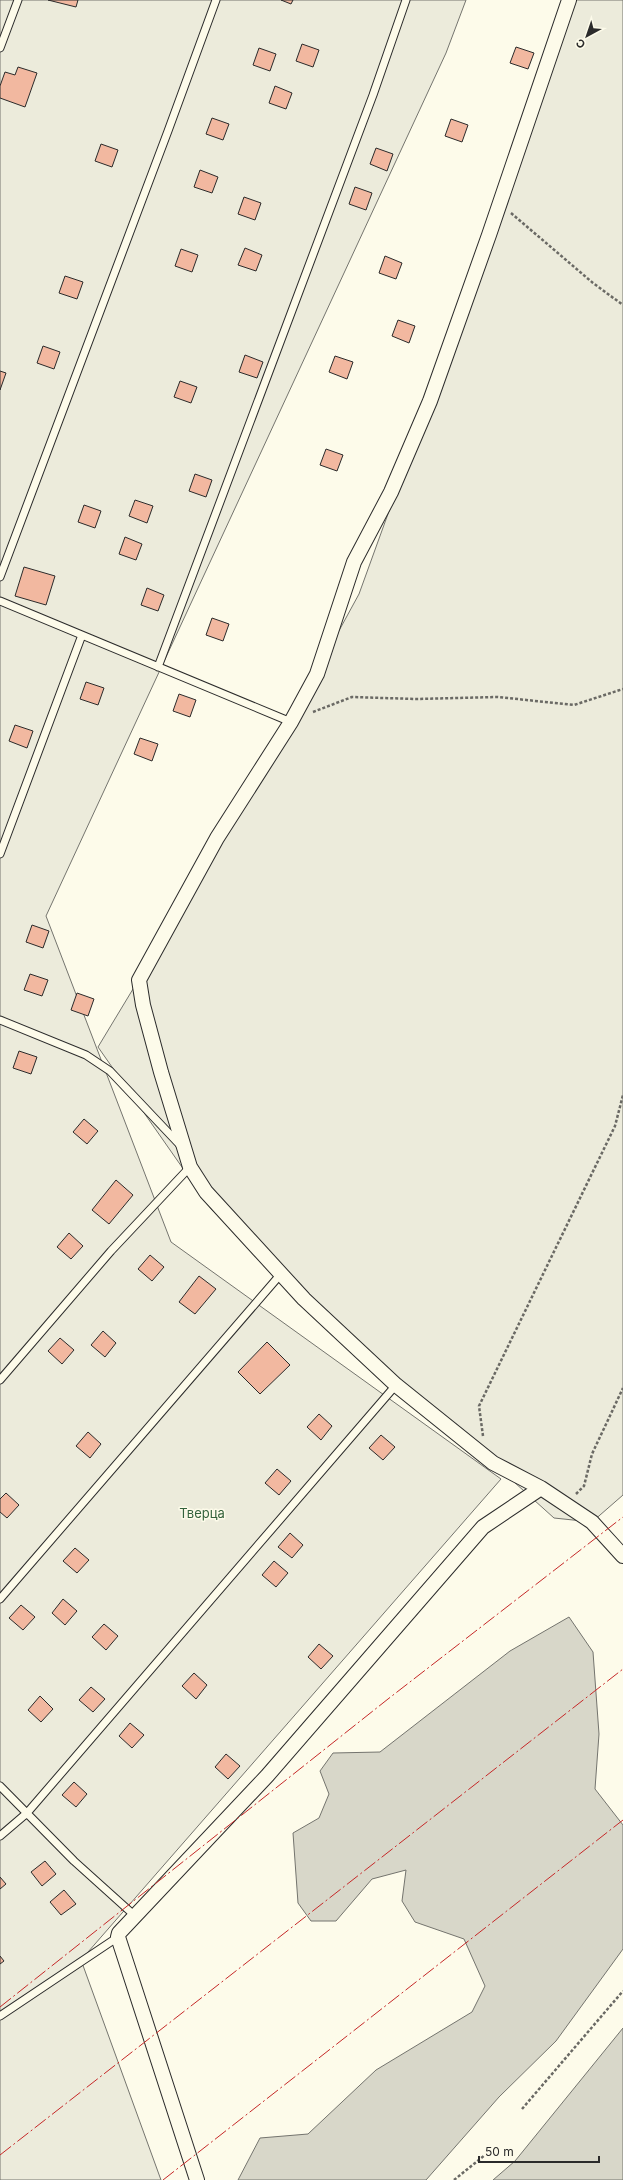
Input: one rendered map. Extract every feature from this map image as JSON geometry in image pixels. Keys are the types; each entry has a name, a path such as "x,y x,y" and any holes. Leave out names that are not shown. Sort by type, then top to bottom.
{"street":[{"path":"569,0 500,204 430,401 391,492 354,562 317,674 291,722 217,838 139,980 143,1005 161,1072 190,1167 206,1192 280,1276 396,1385 493,1463 541,1488 592,1522 623,1556"},
{"path":"197,2180 118,1937 119,1933 134,1915 267,1776 483,1527 541,1488"}],"lane":[{"path":"0,48 18,0"},
{"path":"0,577 216,0"},
{"path":"158,667 373,95 406,0"},
{"path":"0,601 291,722"},
{"path":"0,854 82,635"},
{"path":"0,1020 86,1055 110,1071 185,1150"},
{"path":"0,1380 111,1251 190,1167"},
{"path":"0,1599 280,1276"},
{"path":"0,1836 28,1813 396,1385"},
{"path":"0,1786 74,1861 134,1915"},
{"path":"0,2016 118,1937"}],"path":[{"path":"500,204 593,283 623,304"},
{"path":"291,722 352,697 416,700 498,697 574,705 623,689"},
{"path":"486,1457 479,1406 615,1126 623,1095"},
{"path":"566,1504 584,1486 592,1454 623,1388"},
{"path":"522,2110 623,1991"},
{"path":"454,2180 485,2156"}],"green space":[{"name":"Тверца","path":"0,0 466,0 446,53 46,916 171,1242 501,1479 81,1960 161,2180 0,2180"},
{"path":"574,0 623,0 623,1495 592,1522 554,1518 212,1210 98,1047 244,805 359,594"}],"shaded area":[{"path":"569,1617 593,1652 599,1734 595,1789 623,1825 623,1949 556,2041 499,2097 426,2180 238,2180 260,2138 308,2134 376,2070 472,2012 485,1986 464,1939 415,1922 402,1901 406,1870 372,1879 336,1921 311,1921 298,1903 293,1833 319,1818 329,1794 320,1771 333,1753 380,1752 510,1651"},
{"path":"623,2028 623,2180 493,2180 515,2161"}],"building":[{"path":"48,0 78,0 76,7"},
{"path":"281,0 293,0 291,4"},
{"path":"302,44 319,50 313,67 296,61"},
{"path":"516,47 534,53 528,69 510,63"},
{"path":"259,48 276,54 270,71 253,65"},
{"path":"18,67 37,73 25,107 0,98 0,86 5,72 15,75"},
{"path":"275,86 292,93 286,109 269,103"},
{"path":"212,118 229,124 223,140 206,134"},
{"path":"451,119 468,125 462,142 445,136"},
{"path":"101,144 118,150 112,167 95,161"},
{"path":"376,148 393,154 387,171 370,164"},
{"path":"200,170 218,177 212,193 194,187"},
{"path":"355,187 372,193 366,210 349,204"},
{"path":"244,197 261,203 255,220 238,214"},
{"path":"245,248 262,255 256,271 238,265"},
{"path":"181,249 198,255 192,272 175,266"},
{"path":"385,256 402,263 396,279 379,273"},
{"path":"65,276 83,282 77,299 59,293"},
{"path":"398,320 415,326 409,343 392,336"},
{"path":"43,346 60,352 54,369 37,363"},
{"path":"245,355 263,362 257,378 239,372"},
{"path":"335,356 353,362 347,379 329,372"},
{"path":"0,371 6,373 0,390"},
{"path":"180,381 197,387 191,403 174,397"},
{"path":"326,449 343,455 337,471 320,465"},
{"path":"195,474 212,480 206,497 189,491"},
{"path":"135,500 153,506 147,523 129,516"},
{"path":"84,505 101,511 95,528 78,522"},
{"path":"125,537 142,544 136,560 119,554"},
{"path":"24,567 55,576 46,605 15,596"},
{"path":"147,588 164,595 158,611 141,605"},
{"path":"212,618 229,624 223,641 206,635"},
{"path":"86,682 104,688 98,705 80,699"},
{"path":"179,694 196,700 190,717 173,711"},
{"path":"15,725 33,731 27,748 9,741"},
{"path":"140,738 158,744 152,761 134,754"},
{"path":"32,925 49,931 43,948 26,942"},
{"path":"30,974 48,980 42,996 24,990"},
{"path":"77,993 94,999 88,1016 71,1010"},
{"path":"19,1051 37,1057 31,1074 13,1068"},
{"path":"84,1119 98,1131 87,1144 73,1132"},
{"path":"116,1180 133,1195 109,1224 92,1210"},
{"path":"69,1233 83,1246 71,1259 57,1247"},
{"path":"150,1255 164,1267 152,1281 138,1269"},
{"path":"199,1276 216,1289 195,1314 179,1302"},
{"path":"103,1331 116,1343 105,1357 91,1345"},
{"path":"60,1338 74,1350 62,1364 48,1351"},
{"path":"267,1342 290,1365 260,1394 238,1372"},
{"path":"319,1414 332,1426 321,1440 307,1427"},
{"path":"88,1432 101,1444 90,1458 76,1446"},
{"path":"381,1435 395,1447 383,1460 369,1448"},
{"path":"277,1469 291,1481 279,1495 265,1483"},
{"path":"6,1493 19,1505 7,1518 0,1512 0,1499"},
{"path":"290,1533 303,1545 292,1558 278,1547"},
{"path":"75,1548 89,1560 77,1573 63,1561"},
{"path":"274,1561 288,1573 276,1587 262,1575"},
{"path":"63,1599 77,1611 65,1625 52,1613"},
{"path":"21,1605 35,1617 23,1630 9,1618"},
{"path":"104,1624 118,1636 106,1650 92,1637"},
{"path":"319,1644 333,1656 321,1669 308,1657"},
{"path":"194,1673 207,1685 196,1699 182,1686"},
{"path":"91,1687 105,1699 93,1712 79,1700"},
{"path":"40,1696 53,1709 41,1722 28,1710"},
{"path":"130,1723 144,1735 132,1748 119,1736"},
{"path":"226,1754 240,1766 228,1779 215,1767"},
{"path":"74,1782 87,1794 76,1807 62,1795"},
{"path":"45,1861 56,1874 42,1886 31,1872"},
{"path":"0,1877 6,1884 0,1889"},
{"path":"64,1890 76,1904 61,1915 50,1902"},
{"path":"0,1956 4,1961 0,1964"}],"power":[{"path":"0,2007 388,1699 623,1517"},
{"path":"0,2155 623,1669"},
{"path":"163,2180 623,1820"}]}
